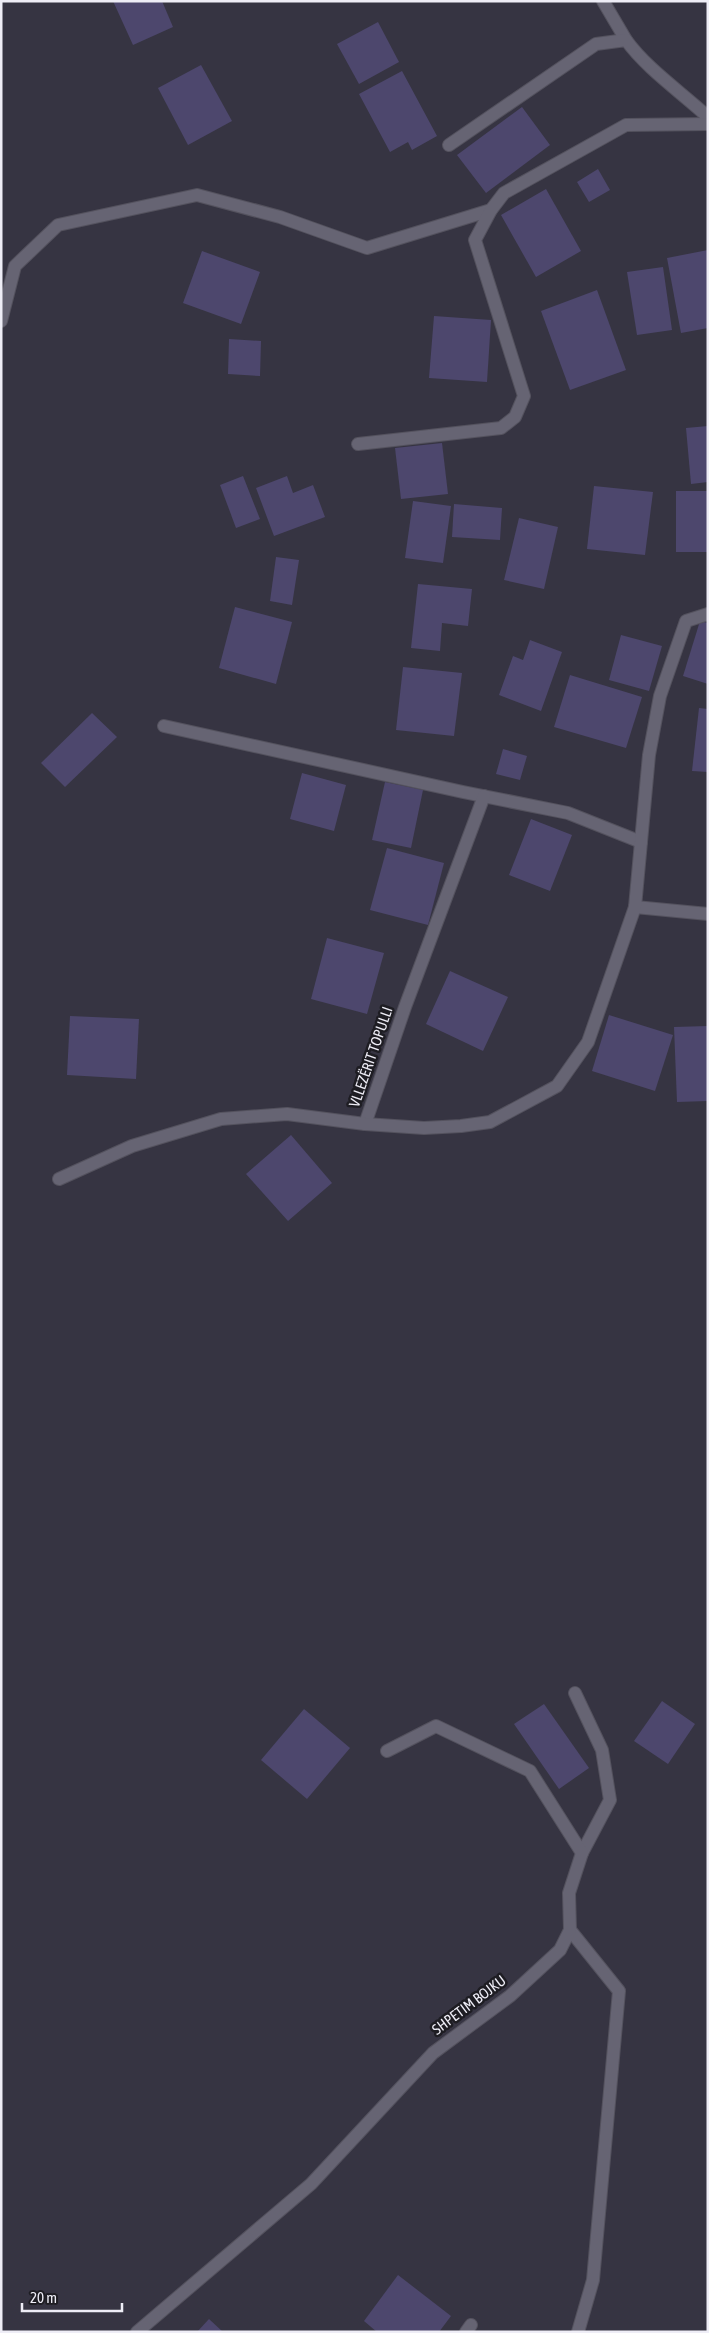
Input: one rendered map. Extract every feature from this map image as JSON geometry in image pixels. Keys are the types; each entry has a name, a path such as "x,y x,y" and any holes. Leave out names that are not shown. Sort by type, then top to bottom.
{"street":[{"path":"603,1 620,40 708,117"},
{"path":"449,145 596,44 620,40"},
{"path":"358,444 501,428 515,417 524,396 475,240 491,210 504,193 626,125 708,124"},
{"path":"1,321 15,266 58,225 197,195 280,217 367,248 491,210"},
{"name":"VLLEZËRIT TOPULLI","path":"484,796 405,1007 365,1124 424,1128 490,1122 557,1086 588,1042 635,907 649,755 660,696 686,621 708,614"},
{"path":"164,726 484,796 568,812 641,842"},
{"path":"635,907 708,914"},
{"path":"59,1180 132,1146 220,1119 287,1114 365,1124"},
{"path":"575,1693 602,1750 610,1800 582,1853 569,1893 570,1930 619,1990 593,2280 578,2332"},
{"path":"387,1751 436,1726 530,1771 582,1853"},
{"name":"SHPETIM BOJKU","path":"137,2332 311,2184 433,2053 517,1989 560,1950 570,1930"}],"building":[{"path":"113,1 162,1 173,27 133,45"},
{"path":"378,22 399,62 359,84 337,44"},
{"path":"201,65 232,121 188,145 158,88"},
{"path":"402,71 437,136 412,150 408,142 390,152 359,94"},
{"path":"522,107 550,145 486,193 457,155"},
{"path":"598,169 610,190 589,202 577,182"},
{"path":"546,189 581,251 536,277 501,215"},
{"path":"708,250 708,328 681,333 667,258"},
{"path":"202,251 260,272 241,324 183,303"},
{"path":"663,267 672,330 637,335 627,272"},
{"path":"597,290 626,370 570,390 541,311"},
{"path":"434,316 491,320 487,382 429,378"},
{"path":"229,339 261,341 260,376 228,374"},
{"path":"708,426 708,482 691,484 686,428"},
{"path":"442,443 448,494 401,499 395,448"},
{"path":"243,476 260,519 236,528 220,485"},
{"path":"287,476 293,493 313,485 325,517 274,536 256,488"},
{"path":"594,486 653,492 645,555 587,549"},
{"path":"676,491 708,491 708,552 676,552"},
{"path":"413,501 451,506 443,563 405,558"},
{"path":"454,504 502,508 500,540 452,537"},
{"path":"519,518 558,527 544,589 504,580"},
{"path":"276,557 299,560 292,605 270,601"},
{"path":"418,584 472,589 468,626 442,623 440,651 411,648"},
{"path":"235,607 292,622 276,684 219,668"},
{"path":"700,621 708,623 708,684 683,676"},
{"path":"621,635 662,646 649,691 609,680"},
{"path":"530,640 562,652 541,711 499,695 513,656 523,660"},
{"path":"403,667 462,673 454,736 396,730"},
{"path":"570,675 642,697 626,748 554,727"},
{"path":"699,708 708,709 708,772 692,771"},
{"path":"92,713 117,737 65,787 41,763"},
{"path":"503,749 527,756 520,780 496,774"},
{"path":"302,773 346,785 334,831 290,819"},
{"path":"385,782 423,790 411,848 372,840"},
{"path":"531,819 572,835 550,891 509,875"},
{"path":"387,848 444,863 428,925 370,910"},
{"path":"327,938 384,953 367,1014 311,999"},
{"path":"450,971 508,997 483,1051 426,1024"},
{"path":"609,1015 673,1035 655,1091 592,1071"},
{"path":"70,1016 139,1019 136,1079 67,1075"},
{"path":"708,1026 708,1101 677,1102 674,1027"},
{"path":"291,1135 332,1183 288,1221 246,1174"},
{"path":"662,1701 695,1724 668,1764 634,1741"},
{"path":"544,1704 589,1768 559,1789 514,1724"},
{"path":"304,1709 350,1748 307,1799 261,1760"},
{"path":"398,2275 451,2316 439,2332 377,2332 364,2321"},
{"path":"209,2319 223,2332 197,2332"}]}
